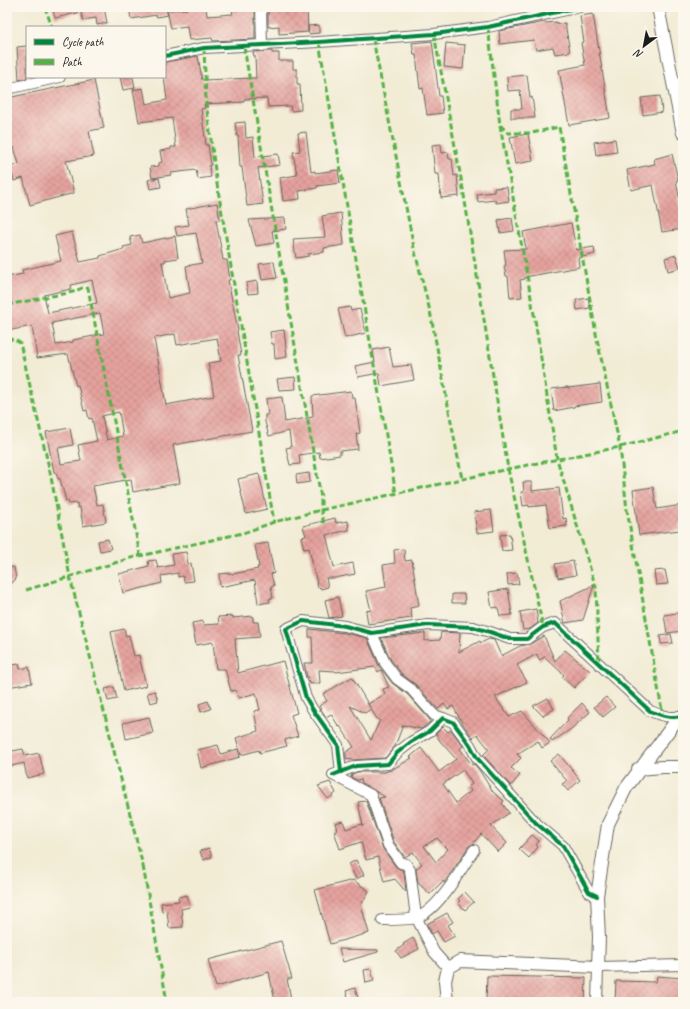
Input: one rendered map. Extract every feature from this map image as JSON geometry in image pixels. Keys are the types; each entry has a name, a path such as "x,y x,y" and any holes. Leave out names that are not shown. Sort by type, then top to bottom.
{"street":[{"path":"261,7 262,46"},
{"path":"166,56 204,48 262,46 434,34 488,27 580,7"},
{"path":"658,7 683,133"},
{"path":"7,89 56,78"},
{"path":"341,772 338,745 306,698 286,629 303,621 345,626 372,633 428,625 473,627 510,639 527,639 543,627 555,623 650,711 663,716 681,716"},
{"path":"372,633 385,663 397,679 411,689 434,715 453,722 470,745 477,758 536,823 563,846 589,892 597,896"},
{"path":"597,1002 599,937 597,896 608,824 626,788 638,770 681,716"},
{"path":"443,718 430,731 411,742 397,753 388,764 356,766 333,775 371,795 388,845 401,863 406,864 410,870 416,918 434,952 448,968"},
{"path":"638,770 663,767 683,767"},
{"path":"382,920 416,918 432,908 446,891 474,850"},
{"path":"447,1002 445,981 448,968 460,961 683,969"},
{"path":"598,967 683,965"}],"building":[{"path":"52,7 89,7 89,9 104,7 107,23 97,25 96,18 83,20 81,12 55,18"},
{"path":"129,7 165,7 168,15 157,17 156,15 131,19"},
{"path":"186,7 206,7 207,16 233,14 232,11 238,10 238,7 255,7 255,39 213,41 212,38 189,40 187,26 171,28 167,10 187,9"},
{"path":"307,7 308,32 279,34 279,26 268,27 268,8"},
{"path":"593,14 610,118 569,125 559,70 585,65 581,43 584,42 580,16"},
{"path":"545,22 557,22 557,24 565,23 570,52 555,54 553,47 536,50 534,40 500,44 499,31"},
{"path":"319,25 319,33 309,34 308,26"},
{"path":"432,41 439,96 441,96 443,113 427,115 423,88 420,89 416,55 414,55 412,43"},
{"path":"446,43 465,45 463,69 444,67"},
{"path":"26,46 27,78 19,80 17,47"},
{"path":"272,51 272,53 279,53 279,61 293,61 293,69 297,69 297,84 300,84 301,110 291,111 290,106 268,107 267,98 244,99 244,102 204,104 205,108 201,109 206,145 208,145 211,165 209,166 211,177 198,179 196,170 171,173 171,175 152,178 150,167 159,166 159,163 162,162 160,151 171,149 171,147 176,147 172,118 139,122 133,90 143,88 146,104 167,100 164,78 166,78 166,62 198,56 202,80 256,78 255,56 253,52"},
{"path":"527,75 530,98 532,97 535,118 511,118 511,109 522,109 520,90 508,91 507,77"},
{"path":"120,78 133,78 135,88 123,90"},
{"path":"94,80 104,128 89,131 94,156 66,161 74,193 30,205 23,178 14,181 10,167 19,164 14,147 7,148 7,98"},
{"path":"660,96 662,112 643,115 641,98"},
{"path":"245,122 246,138 253,137 255,157 278,154 280,165 258,168 263,204 247,206 242,167 240,167 238,136 235,123"},
{"path":"306,132 311,172 315,171 315,173 338,170 340,183 317,186 317,188 299,191 300,199 283,201 280,178 297,175 293,152 300,151 298,133"},
{"path":"528,134 533,161 515,164 510,137"},
{"path":"615,139 617,152 596,155 594,142"},
{"path":"441,144 442,153 448,152 449,159 452,159 454,176 457,175 459,196 441,198 439,174 435,174 432,145"},
{"path":"672,154 678,180 676,181 683,217 683,229 662,232 653,185 631,190 627,170 655,164 654,159"},
{"path":"159,178 161,187 150,189 148,180"},
{"path":"507,187 509,201 496,203 495,200 478,202 477,194 494,192 494,188"},
{"path":"217,203 220,220 216,220 223,260 227,260 230,280 228,280 238,330 241,355 238,355 252,431 173,445 180,483 133,492 131,479 93,486 97,505 103,504 106,522 83,526 80,507 78,508 77,503 69,504 68,500 66,501 60,479 58,479 56,472 54,472 46,432 70,428 73,445 58,448 61,464 81,461 78,445 97,441 92,418 89,419 87,410 84,411 78,385 76,386 68,354 37,358 32,326 7,331 7,277 23,274 22,270 61,261 55,236 72,232 80,262 100,258 100,256 132,245 130,237 140,235 142,243 175,236 178,258 165,260 165,262 162,262 168,298 190,293 186,266 202,263 196,233 177,236 175,227 189,225 186,209","holes":["92,280 97,303 48,313 44,295 71,289 71,285","100,313 104,334 56,345 52,323","175,334 177,345 217,338 221,361 208,363 214,396 166,405 154,338","119,412 123,436 107,440 102,416"]},
{"path":"341,213 344,245 324,248 324,252 308,254 309,256 296,258 293,239 325,237 322,216"},
{"path":"285,218 286,229 272,231 274,243 256,246 249,220"},
{"path":"512,218 514,231 500,233 498,220"},
{"path":"571,223 576,250 594,247 595,254 578,258 579,267 525,277 525,279 520,280 522,297 510,298 508,276 506,276 504,266 506,265 504,250 526,249 523,232"},
{"path":"676,255 680,268 668,271 665,258"},
{"path":"274,262 277,278 262,280 259,264"},
{"path":"257,281 258,293 248,294 246,283"},
{"path":"588,298 590,308 577,310 576,300"},
{"path":"350,307 351,311 360,309 366,333 345,338 338,309"},
{"path":"284,330 287,357 275,359 274,344 272,344 270,332"},
{"path":"389,347 393,367 411,365 414,380 381,386 379,373 358,377 355,366 375,362 373,350"},
{"path":"295,377 296,389 279,390 277,379"},
{"path":"600,384 602,402 574,406 554,411 551,389"},
{"path":"351,391 352,398 355,398 360,433 356,434 358,449 340,451 340,455 320,458 319,452 299,455 300,464 290,465 286,448 291,447 289,431 269,436 265,422 265,415 268,415 266,399 282,397 285,422 313,417 312,396"},
{"path":"309,473 310,482 297,484 296,475"},
{"path":"259,474 267,509 246,514 238,479"},
{"path":"523,482 532,482 532,491 559,488 563,519 566,518 567,526 550,528 546,505 529,507 529,505 523,506 521,492 524,492"},
{"path":"653,487 657,509 682,505 683,524 679,525 680,530 639,535 633,490"},
{"path":"491,510 494,531 477,533 474,512"},
{"path":"335,518 336,523 348,521 349,530 326,535 334,567 353,563 355,574 335,578 326,578 328,587 321,589 320,587 318,588 309,548 304,549 301,537 306,536 303,526"},
{"path":"510,534 512,550 502,551 500,535"},
{"path":"108,539 111,549 100,551 98,541"},
{"path":"268,543 274,573 271,574 274,586 271,587 273,598 269,599 270,602 258,604 255,580 220,587 219,574 232,574 258,569 257,567 259,567 255,545"},
{"path":"404,549 405,561 412,560 419,606 410,608 412,618 368,624 366,611 371,610 366,591 386,587 383,565 395,563 394,550"},
{"path":"186,552 188,564 191,563 194,581 184,582 183,576 178,577 178,573 161,576 162,583 123,593 119,574 149,566 148,561 156,560 158,568 174,565 172,554"},
{"path":"573,561 576,575 558,578 555,564"},
{"path":"14,567 16,579 7,588 7,568"},
{"path":"665,570 668,584 656,585 654,571"},
{"path":"517,573 519,584 508,585 507,574"},
{"path":"594,585 583,620 565,623 560,601"},
{"path":"508,589 512,615 500,616 498,607 492,608 489,592"},
{"path":"452,594 464,594 465,603 452,603"},
{"path":"338,597 342,616 329,618 325,600"},
{"path":"536,609 538,623 530,629 523,630 520,612"},
{"path":"683,612 683,631 667,633 664,615"},
{"path":"233,616 233,618 253,616 253,622 258,622 260,637 235,639 238,673 283,661 297,713 291,715 298,736 285,740 287,746 260,753 259,750 241,755 236,738 258,731 254,711 260,710 256,693 239,698 236,690 231,691 225,669 216,669 213,642 196,645 192,623 203,621 204,625 219,624 218,617"},
{"path":"124,629 126,636 129,635 134,656 139,655 146,686 124,691 111,632"},
{"path":"309,629 345,633 367,638 379,666 392,683 407,694 430,720 430,722 421,729 403,725 395,746 385,758 346,759 346,752 354,747 331,714 326,717 319,706 327,701 323,694 352,677 368,704 385,694 383,689 389,687 381,670 378,672 375,667 336,672 319,670 320,683 310,684 304,663 313,663 312,637 309,637","holes":["350,706 365,713 371,709 377,719 380,720 371,740"]},
{"path":"441,632 460,633 459,652 480,641 481,643 489,639 494,640 501,656 520,646 530,644 544,636 555,661 565,650 590,671 574,688 562,677 564,675 545,657 539,660 537,654 517,665 527,682 495,697 509,717 522,711 550,743 542,748 538,741 517,754 521,758 511,768 520,775 511,786 483,755 489,749 477,734 473,738 453,706 448,709 444,704 438,709 416,685 402,674 391,660 381,638 425,633 425,641 440,640"},
{"path":"671,634 673,643 661,644 660,636"},
{"path":"19,664 20,669 29,667 32,683 7,687 7,670 12,669 12,665"},
{"path":"114,687 117,699 108,701 105,689"},
{"path":"155,691 158,701 150,703 147,693"},
{"path":"606,697 615,707 603,717 594,707"},
{"path":"548,698 554,709 543,716 533,706"},
{"path":"208,701 211,709 201,712 199,704"},
{"path":"582,703 590,712 571,729 552,742 550,739 568,720 567,718"},
{"path":"149,717 153,733 126,739 123,723"},
{"path":"443,727 448,732 451,730 463,746 460,749 472,765 474,764 479,770 493,792 504,801 502,803 509,813 491,826 507,843 498,852 481,834 473,844 469,846 444,883 443,881 430,894 418,883 416,869 422,864 413,852 405,857 394,842 379,798 385,797 362,783 361,779 357,780 352,778 351,775 357,772 385,772 391,770 412,758 410,757 421,748 439,772 456,759 440,741 436,734","holes":["463,770 472,784 468,787 471,791 456,803 443,784","437,838 448,849 436,862 424,846"]},
{"path":"218,745 221,754 238,749 240,757 201,768 197,750"},
{"path":"23,749 25,756 39,753 44,774 27,778 24,763 7,767 7,752"},
{"path":"559,754 580,780 568,791 562,784 567,781 550,761"},
{"path":"330,782 336,793 328,799 318,786"},
{"path":"366,801 383,849 396,867 404,872 406,892 395,879 384,882 378,857 366,860 361,842 340,849 334,831 337,830 335,823 343,821 346,829 362,824 363,826 358,802"},
{"path":"532,835 539,841 536,845 538,847 529,858 519,849"},
{"path":"209,848 212,857 203,860 200,851"},
{"path":"356,860 364,875 356,879 349,864"},
{"path":"353,880 369,891 361,905 369,933 330,944 315,890"},
{"path":"465,892 474,902 465,910 458,903 460,901 458,899"},
{"path":"187,895 190,907 181,909 183,927 169,928 167,911 162,912 161,903 179,901 178,897"},
{"path":"447,913 453,922 448,925 455,936 444,942 437,931 432,934 427,924"},
{"path":"413,938 419,949 401,958 396,951 404,945 403,944"},
{"path":"281,941 292,979 287,979 291,999 275,1002 269,972 216,987 208,960"},
{"path":"339,949 378,950 378,952 343,962"},
{"path":"371,969 374,981 366,983 364,970"},
{"path":"487,976 586,978 585,1002 486,1002"},
{"path":"657,976 683,978 683,1002 615,1002 616,981 656,982"},
{"path":"355,988 358,998 349,1000 346,991"}],"marked path":[{"path":"45,7 52,26"},
{"path":"488,27 500,125 508,133 532,133 559,127 597,339 620,447 627,510 663,716"},
{"path":"434,34 463,189 508,469 543,627"},
{"path":"373,39 414,248 430,311 462,479"},
{"path":"319,42 396,494"},
{"path":"244,47 321,498 321,510 324,525"},
{"path":"204,48 206,102 216,178 274,522"},
{"path":"500,125 535,320 557,459 596,588 599,665"},
{"path":"7,305 73,292 82,288 88,288 140,555"},
{"path":"7,340 13,339 20,343 50,472 70,577 143,866"},
{"path":"26,590 131,558 243,533 274,522 321,510 508,469 620,447 683,431"},
{"path":"143,866 167,1002"}],"cycle path":[{"path":"166,56 204,48 434,34 488,27 580,7"},
{"path":"341,772 338,745 306,698 286,629 303,621 345,626 372,633 428,625 473,627 510,639 527,639 543,627 555,623 650,711 671,717 683,715"},
{"path":"333,775 356,766 388,764 397,753 411,742 430,731 443,718 453,722 470,745 477,758 536,823 563,846 589,892 597,896"}]}
